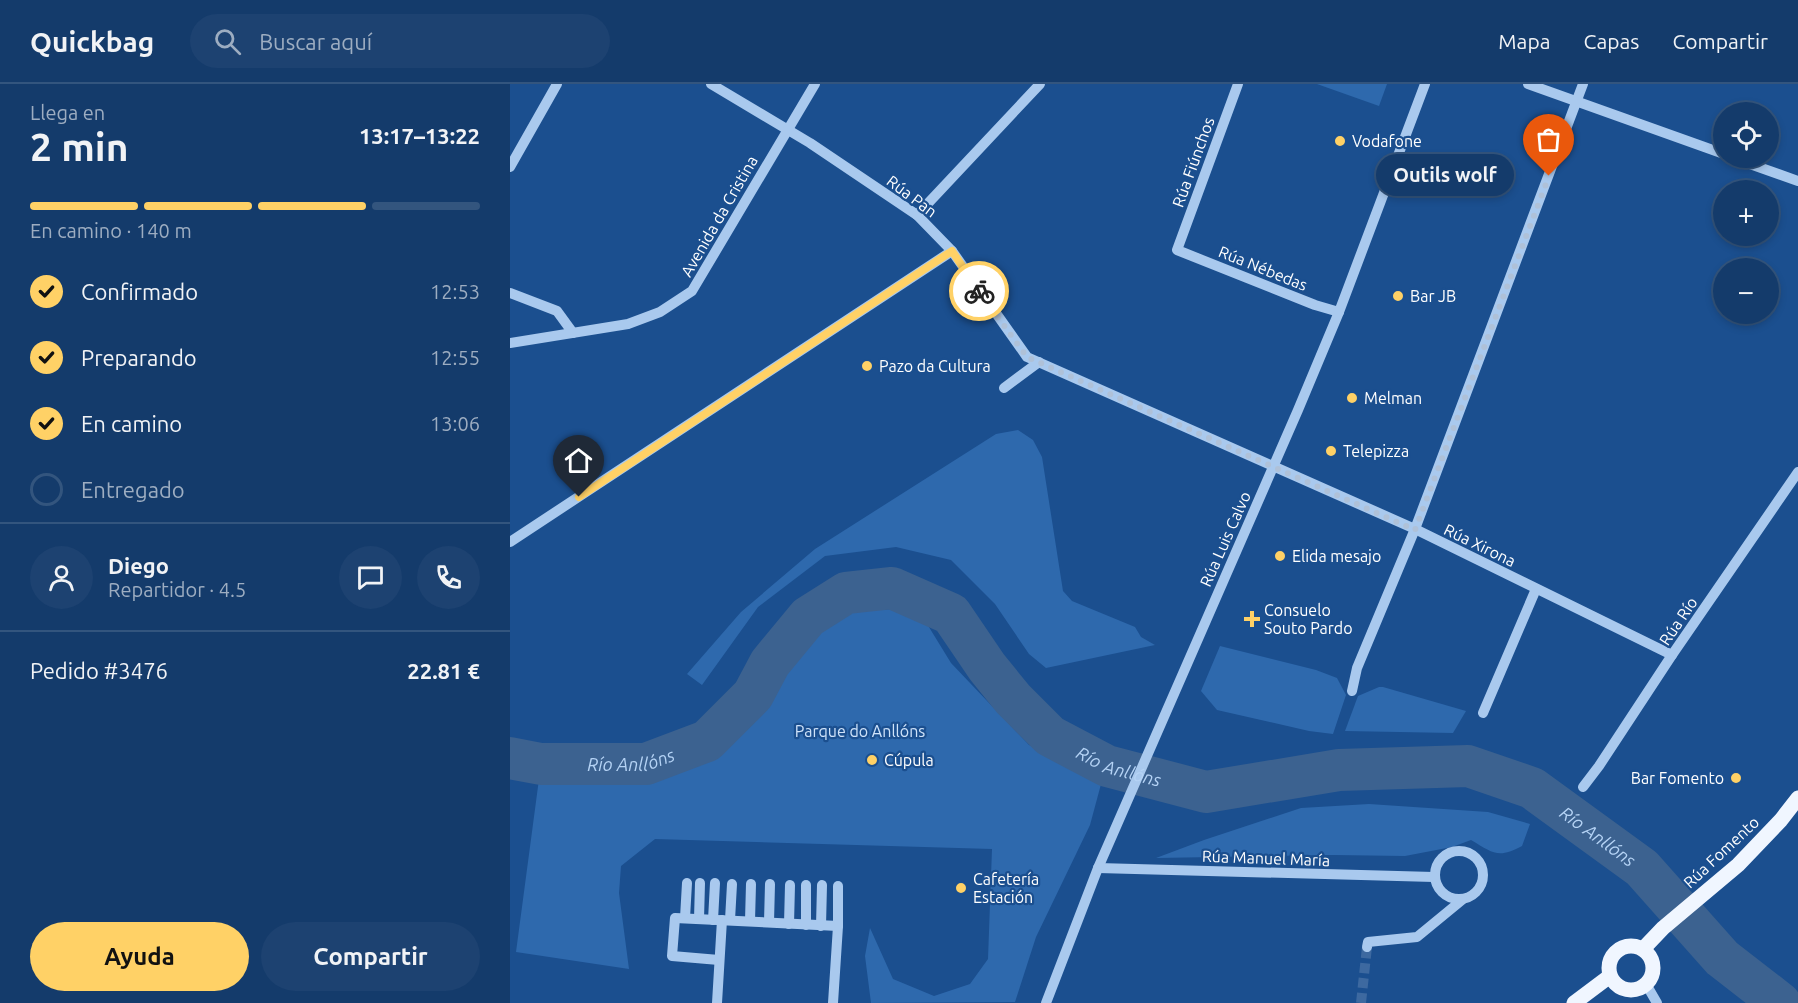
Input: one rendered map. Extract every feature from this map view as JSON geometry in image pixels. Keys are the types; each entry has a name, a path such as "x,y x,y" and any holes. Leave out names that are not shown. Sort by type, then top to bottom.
{"main road":[{"name":"Rúa Fomento","path":"1643,949 1663,928 1738,865 1781,820 1798,798"},
{"path":"1631,945 1643,949 1652,959 1653,966 1653,973 1646,984 1640,988 1626,989 1614,982 1610,976 1609,963 1615,952 1631,945"},
{"path":"1574,1003 1610,976"}],"street":[{"path":"510,167 557,84"},
{"name":"Rúa Pan","path":"711,84 810,142 917,215 952,251 1027,357 1274,465"},
{"name":"Avenida da Cristina","path":"510,343 628,324 660,312 692,291 815,84"},
{"path":"917,215 1040,84"},
{"name":"Rúa Fiúnchos","path":"1177,250 1238,84"},
{"name":"Rúa Luis Calvo","path":"1046,1003 1117,823 1339,312 1425,84"},
{"path":"1528,84 1713,150"},
{"path":"1352,691 1357,668 1415,530 1583,84"},
{"path":"1761,168 1798,181"},
{"name":"Rúa Nébedas","path":"1177,250 1315,305 1339,312"},
{"path":"510,542 952,251"},
{"path":"510,292 557,311 573,333"},
{"path":"1004,388 1039,362"},
{"name":"Rúa Xirona","path":"1274,465 1415,530 1672,655"},
{"name":"Rúa Río","path":"1583,787 1798,472"},
{"path":"1483,713 1536,589"},
{"path":"1367,944 1417,937 1462,900 1470,897 1482,885 1484,874 1482,866 1474,855 1457,850 1449,853 1437,863 1434,877 1440,890 1447,896 1462,900"},
{"name":"Rúa Manuel María","path":"1098,868 1434,877"},
{"path":"685,918 687,883"},
{"path":"699,919 700,884"},
{"path":"715,884 722,920"},
{"path":"717,1003 722,920 732,884"},
{"path":"750,921 751,884"},
{"path":"769,922 770,884"},
{"path":"789,924 790,885"},
{"path":"806,885 806,925"},
{"path":"821,926 822,885"},
{"path":"833,1003 838,886"},
{"path":"719,960 672,956 675,918 838,926"},
{"path":"1646,984 1657,1003"}],"green space":[{"path":"1317,84 1387,84 1379,106"},
{"path":"1018,430 1033,440 1042,457 1063,591 1072,601 1135,627 1141,637 1155,645 1046,668 1029,654 995,604 951,560 896,547 825,556 758,607 702,685 687,674 741,612 815,549 996,434"},
{"name":"Parque do Anllóns","path":"853,607 861,610 897,609 924,619 951,663 1029,745 1070,758 1104,773 1090,825 1036,937 1015,1002 871,1003 865,956 870,928 893,979 934,996 970,984 988,959 992,849 655,839 621,866 619,893 629,969 516,952 541,764 646,764 707,741 787,640"},
{"path":"1220,646 1316,670 1337,678 1346,695 1333,734 1309,731 1217,710 1201,691"},
{"path":"1379,687 1466,711 1453,733 1345,731 1358,696"},
{"path":"1369,804 1488,812 1530,824 1522,846 1501,853 1490,851 1471,840 1452,847 1405,856 1156,858 1301,808"}],"waterway":[{"name":"Río Anllóns","path":"510,758 541,764 646,764 707,741 753,695 770,663 808,617 846,593 892,588 951,614 987,667 1013,699 1050,736 1107,766 1206,792 1339,770 1468,766 1532,788 1642,868 1722,958 1780,1003"}],"tunnel":[{"path":"1361,1003 1367,947"}],"way so far":[{"path":"979,291 1027,357 1274,465 1415,530 1549,176"}],"place":[{"name":"Vodafone","path":"1340,141"},
{"name":"Outils wolf","path":"1549,176"},
{"name":"Bar JB","path":"1398,296"},
{"name":"Pazo da Cultura","path":"867,366"},
{"name":"Melman","path":"1352,398"},
{"name":"Telepizza","path":"1331,451"},
{"name":"Elida mesajo","path":"1280,556"},
{"name":"Consuelo Souto Pardo","path":"1252,619"},
{"name":"Cúpula","path":"872,760"},
{"name":"Bar Fomento","path":"1736,778"},
{"name":"Cafetería Estación","path":"961,888"}],"route":[{"path":"579,497 952,251 979,291"}]}
